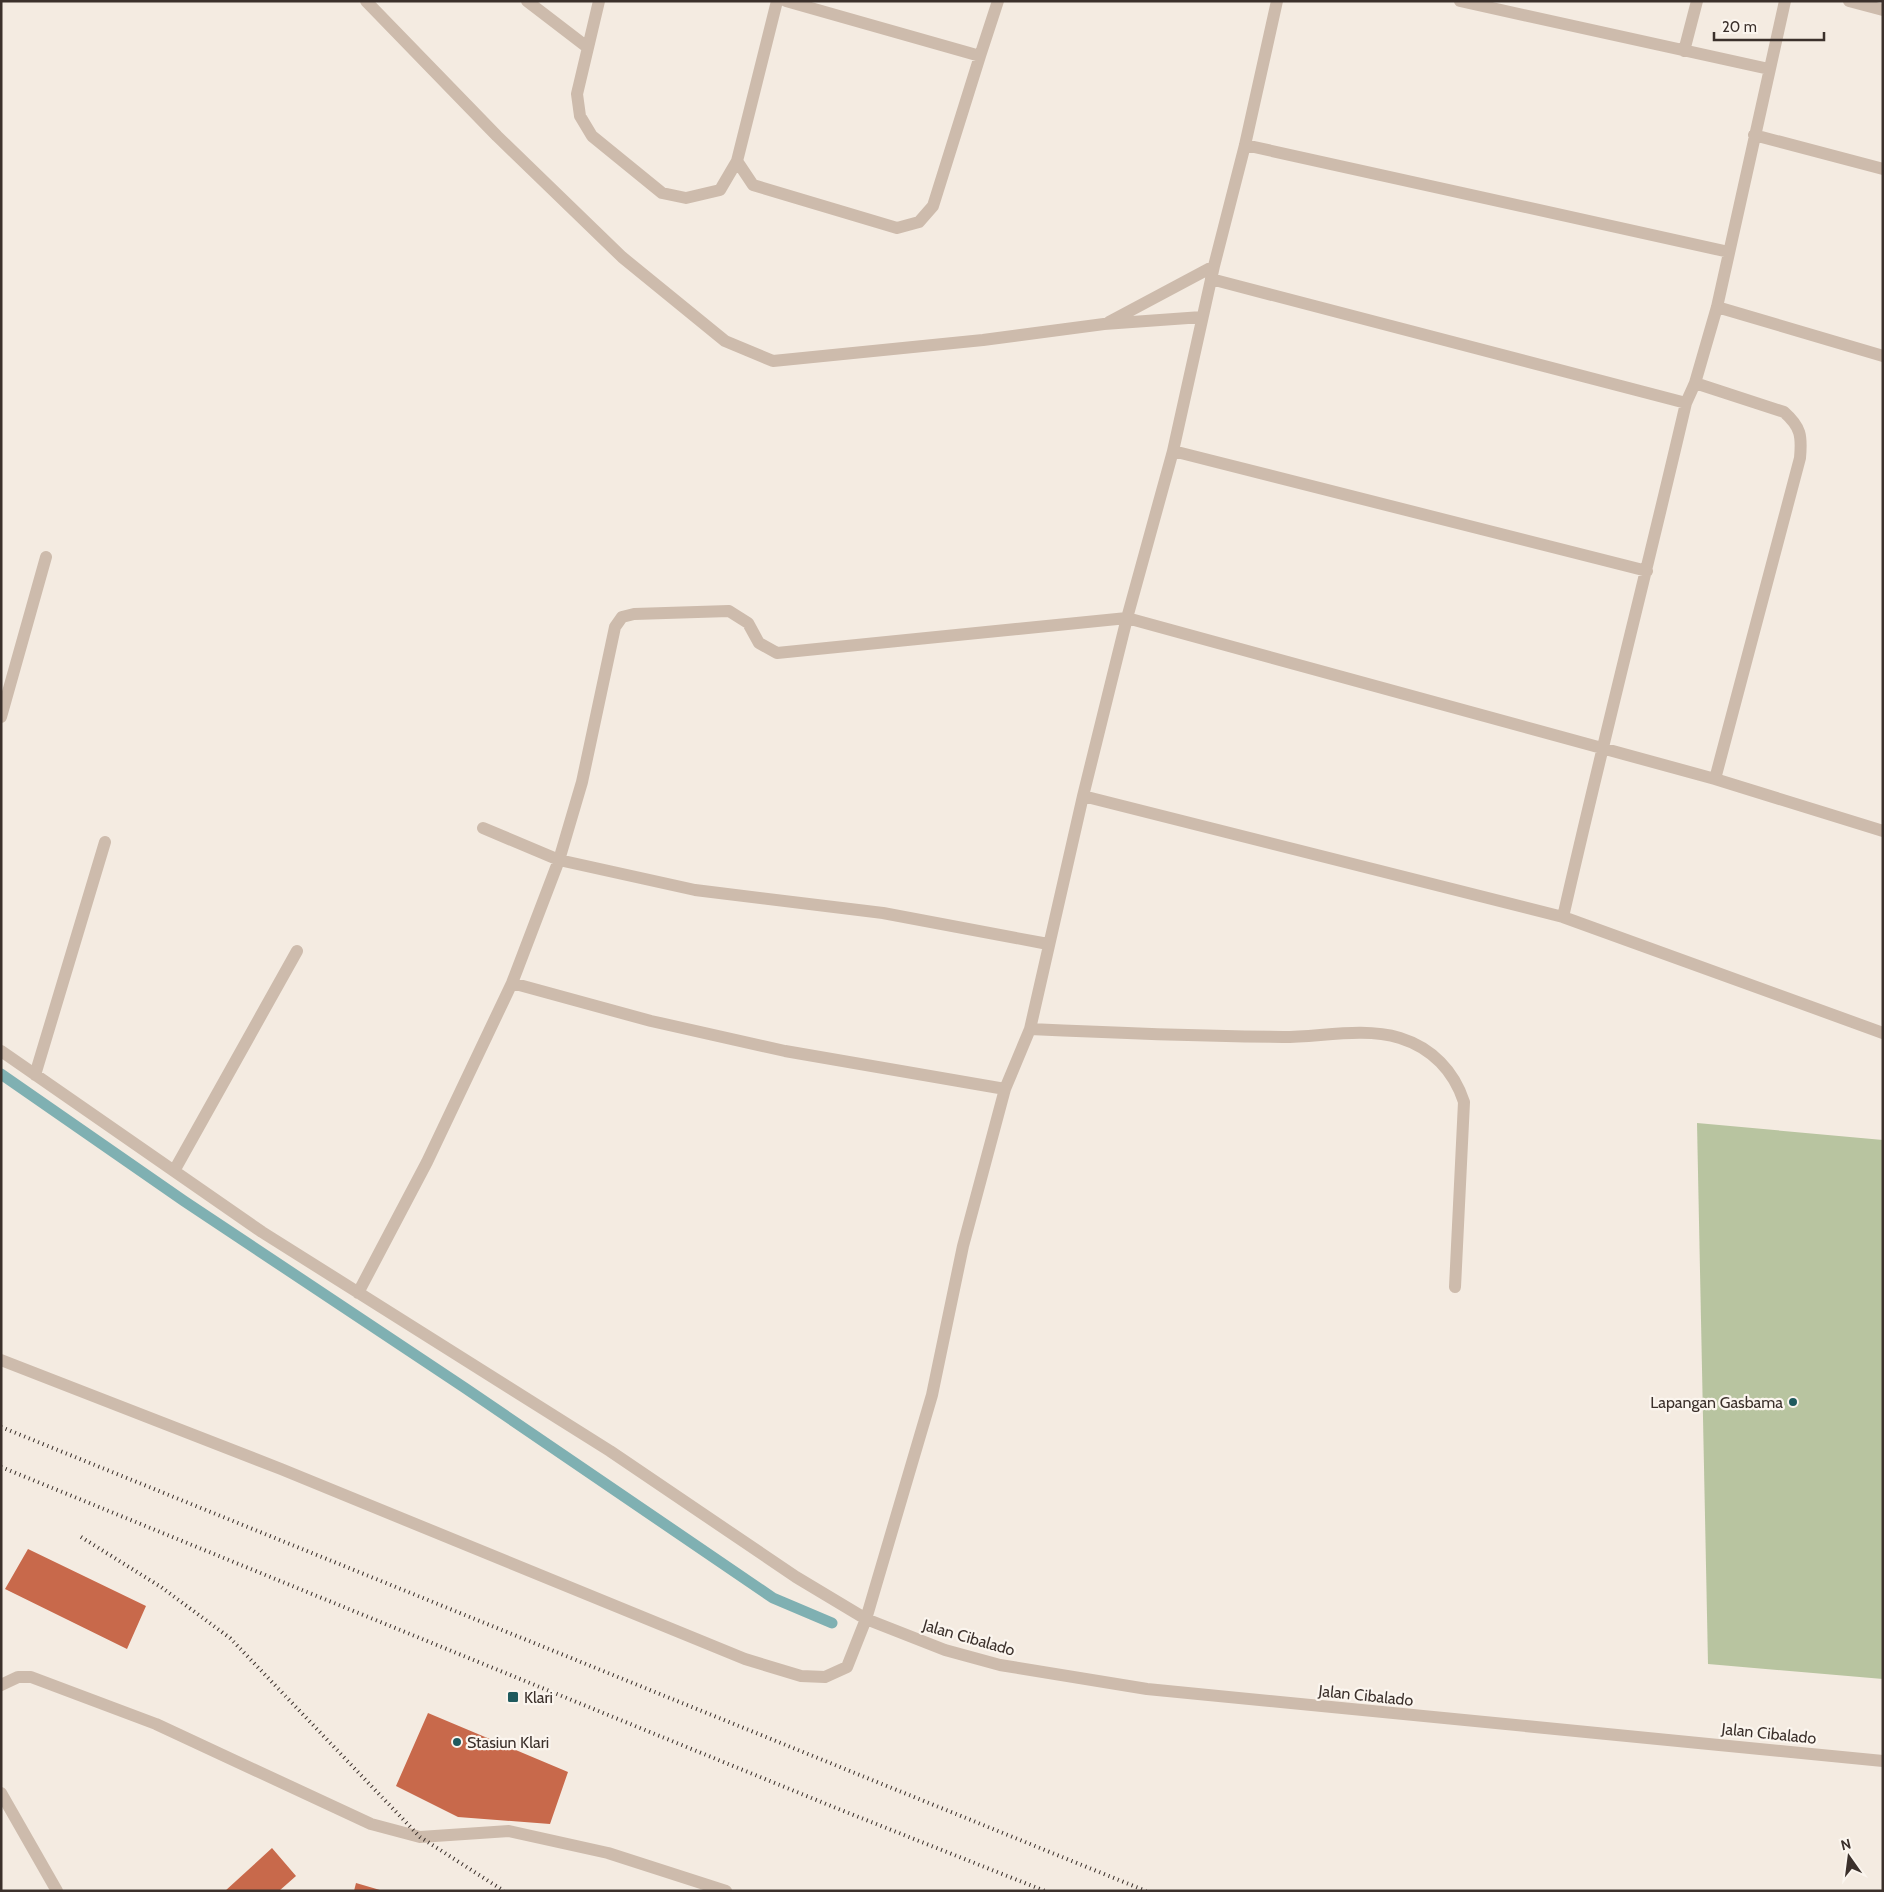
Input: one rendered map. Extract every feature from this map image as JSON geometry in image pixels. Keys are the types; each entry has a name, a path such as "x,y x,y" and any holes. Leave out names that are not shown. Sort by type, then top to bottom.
{"street":[{"path":"366,1 497,136 622,257 725,341 772,361 983,340 1104,324 1202,317"},
{"path":"527,1 587,47"},
{"path":"599,1 577,94 580,116 592,136 662,194 686,198 720,190 737,161 777,1"},
{"path":"786,1 980,56"},
{"path":"737,161 753,185 781,195 897,228 919,222 933,206 998,1"},
{"path":"1,1360 290,1473 745,1659 801,1676 825,1677 847,1667 864,1624 932,1395 963,1246 1005,1089 1030,1029 1083,796 1173,451 1202,317 1245,146 1277,1"},
{"path":"1460,1 1769,68"},
{"path":"1684,51 1697,1"},
{"path":"1564,917 1601,748 1647,571 1686,403 1695,383 1717,307 1784,1"},
{"path":"1849,1 1883,10"},
{"path":"1754,135 1883,169"},
{"path":"1245,146 1729,252"},
{"path":"1104,324 1214,266"},
{"path":"1211,279 1686,403"},
{"path":"1717,307 1883,356"},
{"path":"1695,383 1784,412 1796,422 1802,443 1800,458 1715,779"},
{"path":"1173,451 1647,571"},
{"path":"1,717 46,557"},
{"path":"358,1293 427,1162 512,983 559,860 582,782 615,627 622,617 634,614 729,610 748,623 759,643 777,653 1128,618 1715,779 1883,832"},
{"path":"1083,796 1564,917 1883,1034"},
{"path":"483,828 559,860 695,890 883,913 1048,944"},
{"path":"35,1075 105,842"},
{"path":"174,1171 298,951"},
{"path":"512,983 650,1020 785,1051 1005,1089"},
{"path":"1030,1029 1188,1036 1386,1035 1419,1046 1432,1054 1453,1076 1459,1085 1464,1102 1455,1287"},
{"name":"Jalan Cibalado","path":"1,1052 262,1232 610,1450 864,1624 1000,1665 1147,1688 1450,1720 1883,1761"},
{"path":"1,1685 18,1677 31,1677 40,1680 156,1724 371,1824 420,1837 509,1831 608,1853 726,1891"},
{"path":"1,1793 57,1891"}],"green space":[{"name":"Lapangan Gasbama","path":"1697,1123 1883,1140 1883,1679 1708,1664"}],"building":[{"path":"28,1549 146,1606 127,1649 5,1589"},
{"name":"Stasiun Klari","path":"428,1713 568,1772 550,1824 458,1817 396,1786"},
{"path":"272,1848 296,1876 279,1891 225,1891"},
{"path":"356,1883 380,1890 380,1891 354,1891"}],"waterway":[{"path":"1,1074 184,1201 465,1388 773,1598 832,1623"}],"railway":[{"path":"1,1427 1146,1891"},
{"path":"1,1467 836,1808 1045,1891"},
{"path":"81,1537 161,1587 230,1638 420,1837 504,1891"}],"place":[{"name":"Lapangan Gasbama","path":"1793,1402"},
{"name":"Klari","path":"513,1697"},
{"name":"Stasiun Klari","path":"457,1742"}]}
